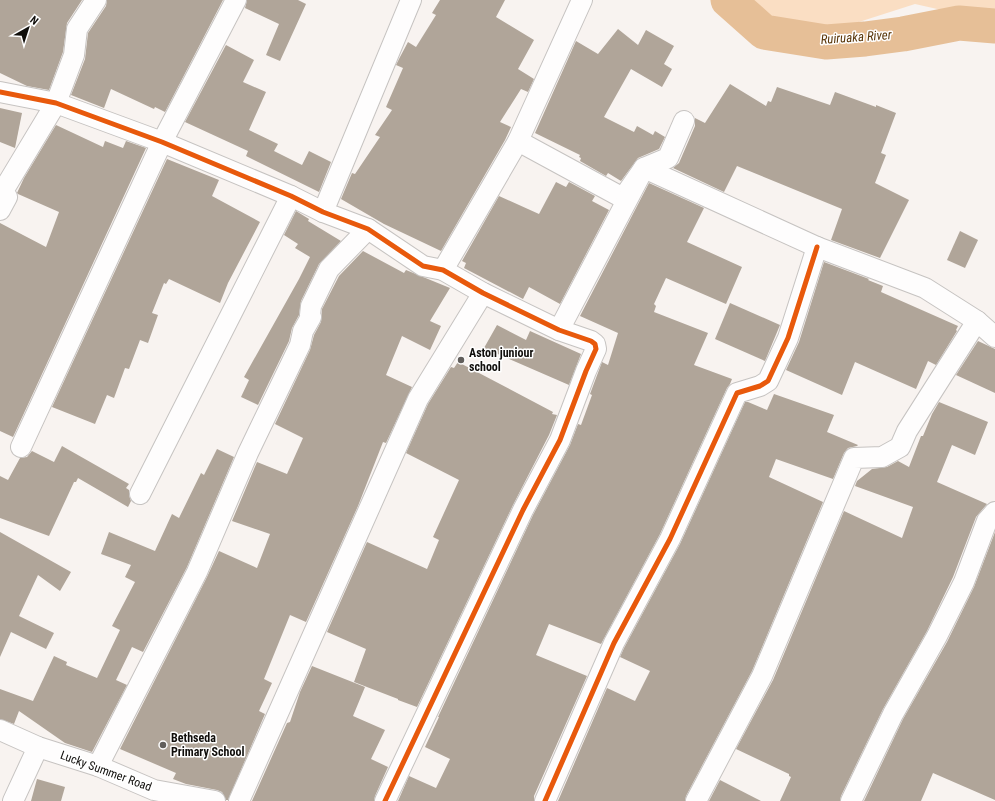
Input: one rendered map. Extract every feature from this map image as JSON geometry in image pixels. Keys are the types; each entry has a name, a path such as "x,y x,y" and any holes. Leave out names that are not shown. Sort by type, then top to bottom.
{"street":[{"path":"0,210 7,197 3,191 56,103 74,55 77,30 96,0"},
{"path":"21,447 162,142 236,0"},
{"path":"323,212 411,0"},
{"path":"443,270 518,142 582,0"},
{"path":"0,92 56,103 162,142 291,196 323,212 368,229 423,266 443,270 483,293 559,330 591,341 595,344 596,349 586,371 560,440 523,510 385,801"},
{"path":"518,142 623,198 644,168 668,158 684,121"},
{"path":"644,168 817,247 925,288 977,321 995,337"},
{"path":"559,330 644,168"},
{"path":"140,494 291,196"},
{"path":"98,766 197,572 248,453 300,345 304,330 311,317 311,306 330,269 368,229"},
{"path":"544,801 614,642 670,539 737,393 760,386 768,381 773,371 788,338 817,247"},
{"path":"239,801 418,399 483,293"},
{"path":"696,801 762,676 854,458 882,457 900,447 907,431 977,321"},
{"path":"851,801 893,714 937,636 964,582 987,521 995,512"},
{"name":"Lucky Summer Road","path":"0,730 38,747 98,766 154,790 215,801"},
{"path":"13,801 38,747"}],"shaded area":[{"path":"719,0 995,0 995,22 915,4 781,47"}],"building":[{"path":"0,0 82,0 67,23 63,52 49,90 27,86 0,73"},
{"path":"107,0 223,0 165,112 155,107 154,109 111,89 104,108 71,95 85,59 88,33 106,6"},
{"path":"247,0 298,0 306,4 280,61 266,55 279,24 245,8"},
{"path":"440,0 505,0 496,17 534,40 518,69 534,79 528,92 521,89 500,122 511,127 441,251 384,224 341,199 352,173 355,174 380,137 375,135 392,110 386,107 403,68 396,65 408,42 416,47 436,15 432,13"},
{"path":"618,29 638,45 646,30 674,46 664,64 672,69 662,87 631,69 604,117 634,132 637,126 653,135 655,131 665,137 659,149 638,158 621,181 608,173 606,176 580,161 580,155 535,133 576,41 598,54"},
{"path":"226,45 254,60 243,82 266,92 249,130 278,144 274,151 302,165 309,151 331,162 319,192 246,156 248,151 185,122"},
{"path":"730,84 766,106 768,101 771,102 777,87 830,105 835,92 896,113 881,153 886,155 875,183 909,200 880,258 831,240 842,209 737,166 724,192 673,168 679,163 695,126 695,118 705,123"},
{"path":"0,108 22,113 15,148 0,142"},
{"path":"56,125 103,147 105,141 123,148 126,141 146,148 13,437 0,431 0,223 46,247 59,212 17,193 24,178"},
{"path":"167,159 219,180 212,196 260,222 228,283 220,303 169,279 166,284 164,283 152,313 158,315 148,343 140,340 129,369 125,368 114,398 107,395 95,424 52,407"},
{"path":"556,182 566,187 569,182 595,196 592,201 609,210 560,304 529,287 523,299 464,268 466,263 462,261 499,196 539,214"},
{"path":"649,183 704,208 687,242 742,267 726,304 666,278 654,304 656,306 654,312 708,333 694,365 732,379 730,384 660,534 601,644 549,624 536,655 587,676 534,796 534,801 398,801 409,776 436,788 450,759 425,747 533,515 570,445 578,424 581,425 592,395 590,394 602,362 608,365 618,333 580,316"},
{"path":"296,211 309,219 308,221 341,241 319,264 301,301 299,315 292,328 289,341 258,405 241,397 249,380 244,377 310,257 295,248 298,244 284,235"},
{"path":"960,231 978,240 965,268 947,260"},
{"path":"363,251 404,273 406,270 450,288 430,321 441,326 430,350 402,336 386,375 412,387 386,443 383,442 358,506 306,622 290,615 264,679 272,683 259,711 265,714 228,800 226,800 222,792 186,784 173,779 176,773 120,749 219,551 257,568 270,534 232,521 257,462 287,474 303,438 275,424 310,350 314,335 321,322 322,309 339,276"},
{"path":"824,262 869,279 868,280 883,286 881,292 958,326 957,331 936,365 928,361 916,389 855,362 842,395 786,370 799,342"},
{"path":"730,303 780,325 765,361 715,339"},
{"path":"497,325 526,340 530,331 581,354 569,385 484,348"},
{"path":"978,341 995,349 995,393 956,375"},
{"path":"458,362 553,412 552,414 557,415 549,435 513,505 417,707 354,682 366,649 327,632 367,542 427,569 439,540 433,537 459,480 406,453 428,404 451,367 454,368"},
{"path":"774,394 834,415 827,432 858,445 848,448 844,453 833,479 776,459 769,477 823,502 752,671 686,796 685,801 558,801 607,688 635,701 650,671 620,657 680,544 745,402 767,410"},
{"path":"939,402 988,422 975,455 952,445 937,482 987,504 976,517 953,577 927,631 883,709 841,796 840,801 780,801 791,777 789,774 736,749 773,680 844,511 902,538 913,507 855,486 857,481 872,469 887,467 898,461 909,467 921,436 923,436 932,414"},
{"path":"62,446 129,484 126,488 129,490 131,501 128,507 78,478 76,482 74,482 49,536 0,518 0,476 8,480 20,458 27,457 32,451 54,462"},
{"path":"217,449 234,457 187,567 143,652 132,647 116,680 127,685 92,752 65,743 19,711 14,724 0,719 0,689 33,701 54,656 67,662 66,665 97,678 120,630 112,626 135,582 125,577 131,565 101,554 109,532 155,551 172,514 179,518 201,473 204,475"},
{"path":"0,532 71,572 60,591 38,575 19,616 54,633 46,649 11,632 0,657"},
{"path":"995,532 995,800 933,773 921,801 864,801 903,719 947,642 974,587"},
{"path":"312,666 365,687 353,716 385,730 371,759 388,767 374,801 252,801 287,723 290,722 300,692"},
{"path":"37,779 65,787 61,801 31,801"},
{"path":"720,780 761,801 709,801"}],"waterway":[{"name":"Ruiruaka River","path":"728,0 764,32 826,42 903,34 959,23 995,26"}],"cycle path":[{"path":"0,92 56,103 162,142 291,196 323,212 368,229 423,266 443,270 483,293 559,330 591,341 595,344 596,349 586,371 560,440 523,510 385,801"},
{"path":"545,801 614,643 670,539 737,393 760,386 768,381 788,338 817,247"}],"place":[{"name":"Aston juniour school","path":"461,360"},
{"name":"Bethseda Primary School","path":"163,745"}]}
